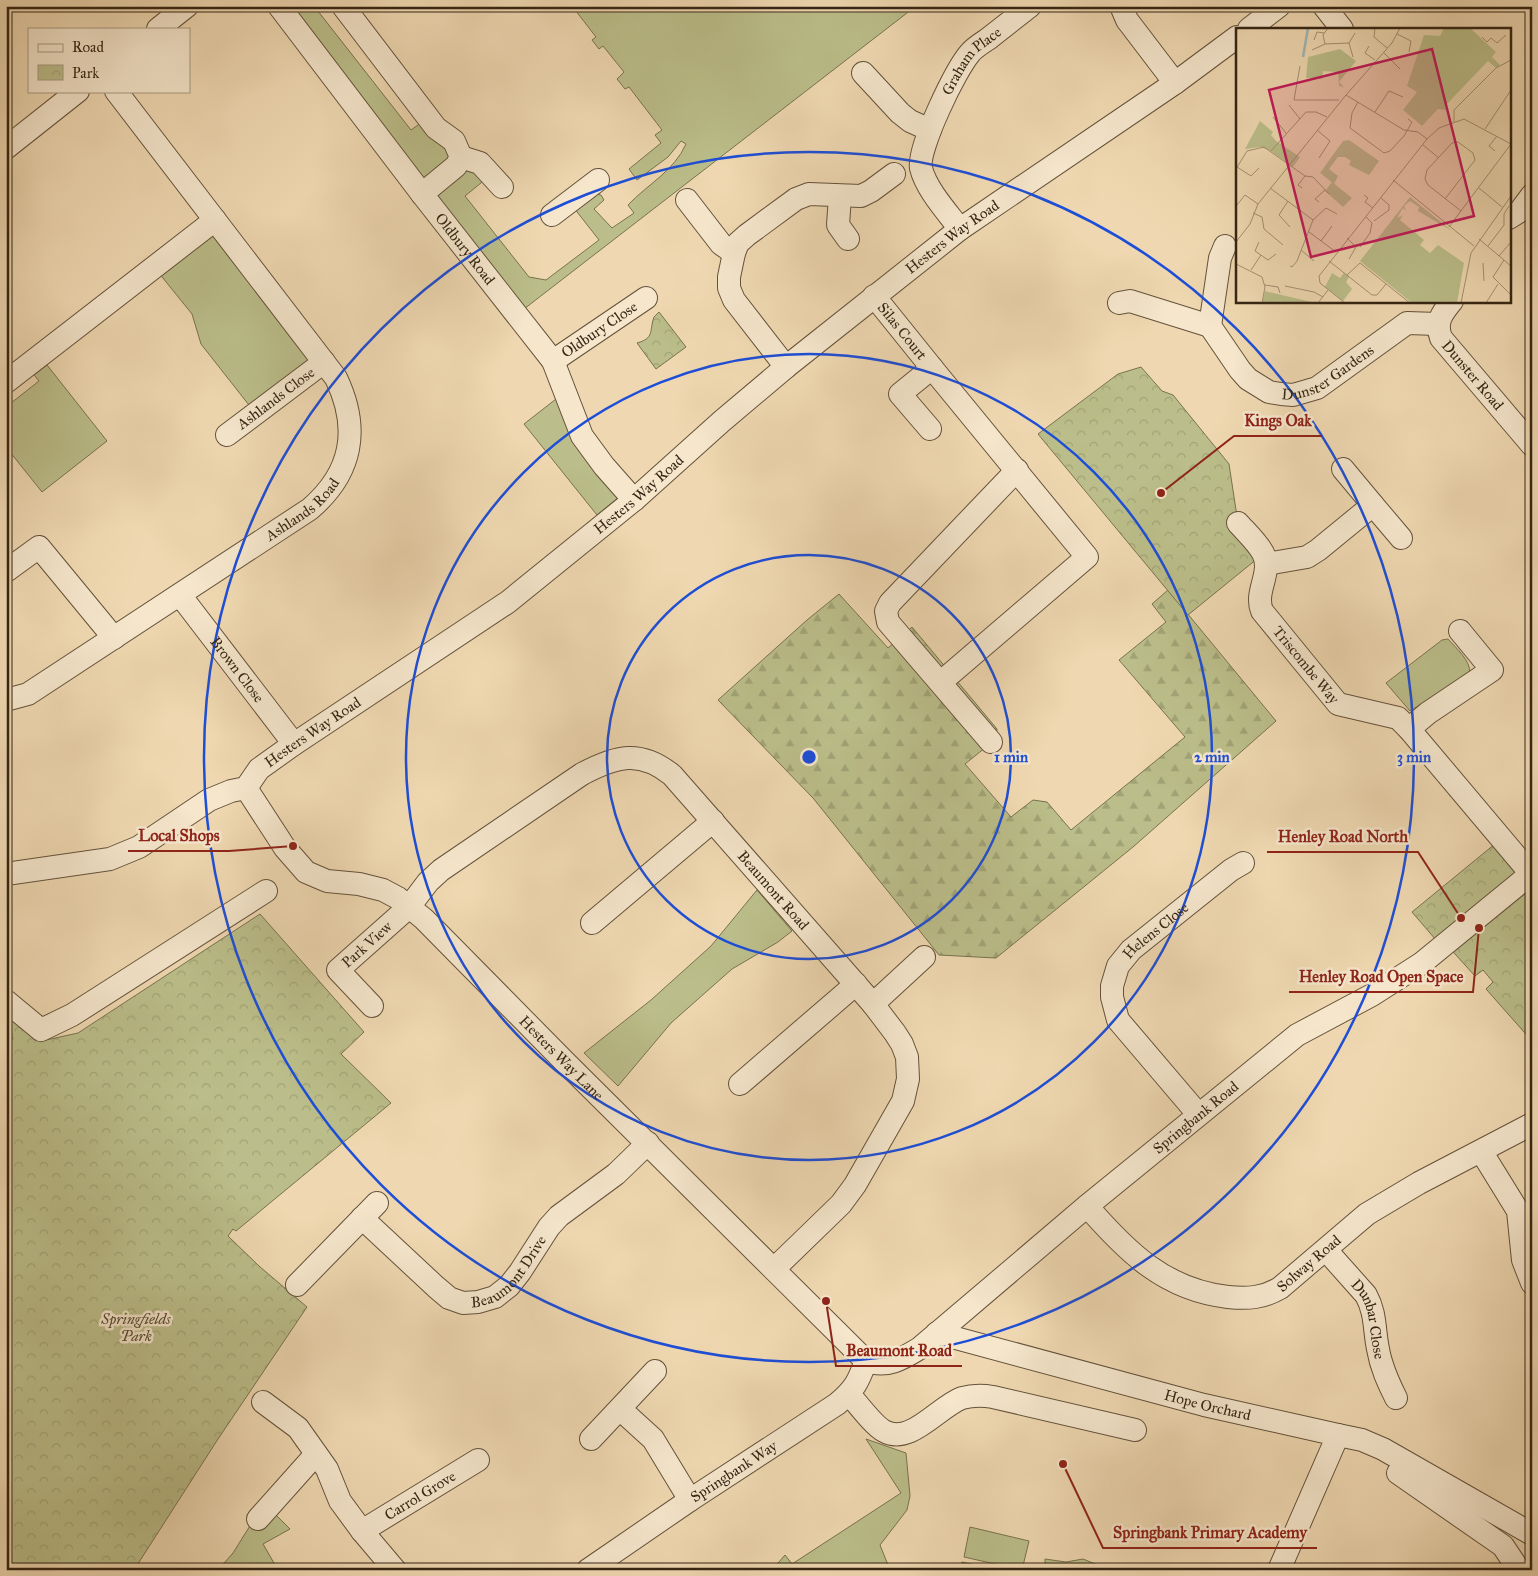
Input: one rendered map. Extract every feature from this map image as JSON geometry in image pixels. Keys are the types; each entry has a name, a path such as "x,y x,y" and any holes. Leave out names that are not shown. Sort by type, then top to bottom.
{"street":[{"path":"159,28 187,6"},
{"name":"Oldbury Road","path":"279,6 422,194 553,361 582,436 604,466 634,500"},
{"path":"343,6 436,128 454,141 461,157 480,163 502,187"},
{"name":"Graham Place","path":"960,229 928,185 920,165 921,153 930,130 970,53 1030,6"},
{"path":"1121,6 1127,20 1176,83"},
{"path":"1249,28 1279,6"},
{"path":"1324,6 1341,28"},
{"name":"Hesters Way Road","path":"246,788 259,769 294,744 508,602 634,500 722,421 786,367 960,229 1176,83 1236,39"},
{"path":"863,73 900,113 910,121 930,130"},
{"path":"6,148 77,92"},
{"name":"Ashlands Road","path":"6,700 28,694 310,510 324,497 335,481 344,464 350,441 350,418 345,396 336,378 117,92"},
{"path":"422,194 456,166 461,157"},
{"path":"786,367 734,300 729,288 729,277 734,252 738,243 796,199 809,194 861,196 894,174"},
{"path":"552,215 598,180"},
{"path":"1510,217 1520,211 1532,195"},
{"path":"840,196 838,225 848,239"},
{"path":"687,200 721,244 734,252"},
{"path":"6,382 214,220"},
{"path":"1119,304 1130,301 1210,326 1220,258 1225,246"},
{"name":"Silas Court","path":"874,296 932,368 900,394 930,430"},
{"name":"Oldbury Close","path":"553,361 646,298"},
{"name":"Dunster Road","path":"1451,302 1442,314 1438,324 1440,338 1532,445"},
{"name":"Dunster Gardens","path":"1210,326 1248,379 1269,392 1293,395 1317,388 1406,324 1438,324"},
{"name":"Ashlands Close","path":"227,435 324,362"},
{"path":"932,368 1087,557 941,682"},
{"path":"1343,469 1400,538"},
{"path":"992,742 888,622 886,611 890,603 1017,470"},
{"path":"1238,523 1263,554 1266,564 1307,557 1373,505"},
{"path":"6,571 39,547 114,638"},
{"name":"Triscombe Way","path":"1266,564 1266,573 1259,600 1262,611 1338,704 1398,718 1410,729 1531,874"},
{"name":"Brown Close","path":"180,595 294,744"},
{"path":"1410,729 1428,713 1492,670 1460,631"},
{"name":"Beaumont Road","path":"409,907 428,882 441,870 582,774 604,762 632,758 644,759 659,764 672,774 873,1004 895,1033 907,1057 908,1079 903,1101 855,1185 841,1204 774,1269"},
{"path":"6,874 110,858 139,847 209,800 246,788"},
{"name":"Hesters Way Lane","path":"246,788 285,848 306,872 327,881 359,884 383,890 398,898 424,919 866,1361"},
{"path":"592,923 713,821"},
{"name":"Helens Close","path":"1198,1114 1118,1020 1113,1003 1112,986 1118,966 1131,950 1231,870 1243,863"},
{"name":"Springbank Road","path":"866,1361 880,1364 900,1360 920,1348 1087,1206 1297,1035 1372,995 1422,963 1531,874"},
{"path":"6,1001 41,1030 72,1015 266,891"},
{"name":"Park View","path":"372,1006 338,970 409,907"},
{"path":"873,1004 924,957"},
{"path":"740,1084 856,984"},
{"name":"Solway Road","path":"1087,1206 1120,1242 1158,1273 1188,1287 1220,1296 1255,1298 1272,1293 1367,1214 1419,1183 1532,1124"},
{"name":"Beaumont Drive","path":"296,1285 370,1210 436,1287 449,1298 462,1303 478,1302 495,1297 509,1286 559,1216 616,1174 648,1143"},
{"path":"1481,1151 1518,1211 1523,1260 1532,1283"},
{"name":"Dunbar Close","path":"1326,1250 1366,1295 1370,1303 1382,1366 1396,1398"},
{"name":"Hope Orchard","path":"937,1333 1204,1405 1362,1440 1383,1449 1532,1534"},
{"name":"Springbank Way","path":"588,1570 690,1500 837,1404 850,1394 858,1384 866,1361"},
{"path":"592,1439 655,1371"},
{"path":"850,1394 882,1431 896,1436 908,1433 960,1399 976,1395 993,1396 1135,1430"},
{"path":"263,1402 298,1428 322,1462 340,1501 394,1570"},
{"path":"620,1409 653,1439 690,1500"},
{"path":"1279,1570 1338,1435"},
{"path":"1362,1440 1370,1452 1503,1546 1519,1570"},
{"name":"Carrol Grove","path":"362,1531 478,1460"},
{"path":"258,1519 322,1462"}],"green space":[{"path":"292,6 314,6 411,130 422,122 487,178 465,196 529,277 546,280 599,240 574,208 596,194 601,195 604,200 594,209 612,228 634,213 628,205 668,170 681,154 686,144 681,141 668,157 637,180 629,169 661,143 655,135 662,130 629,87 625,89 617,79 624,72 603,46 599,49 592,40 596,37 572,6 916,6 524,309"},
{"path":"215,220 324,362 256,414 201,344 192,314 154,267"},
{"path":"659,312 686,347 656,369 637,343 647,339 654,317"},
{"path":"47,365 107,441 42,492 6,447 6,407 39,381 34,375"},
{"path":"1141,367 1162,391 1173,395 1229,464 1238,523 1263,554 1188,615 1038,434 1118,374"},
{"path":"556,399 571,435 620,496 597,515 524,424"},
{"path":"1168,590 1276,721 1133,847 996,958 939,955 813,798 718,700 807,620 839,594 888,648 912,627 997,729 996,739 965,764 1011,817 1033,800 1047,802 1071,830 1185,737 1119,660 1166,622 1152,604"},
{"path":"1448,639 1465,659 1470,673 1426,706 1421,704 1410,711 1386,683 1442,640"},
{"path":"1501,839 1532,875 1532,1041 1486,989 1493,982 1483,970 1475,976 1446,944 1442,947 1412,912"},
{"path":"757,890 792,931 778,942 732,969 671,1023 618,1086 584,1053 651,1000 711,946"},
{"name":"Springfields Park","path":"260,914 364,1032 341,1054 391,1103 236,1231 233,1229 228,1236 259,1266 307,1307 218,1439 134,1570 6,1570 6,1044 13,1039 6,1014 46,1040 78,1033"},
{"path":"866,1439 906,1453 910,1496 907,1510 880,1545 890,1570 772,1570 785,1555 792,1564 901,1493"},
{"path":"275,1514 290,1529 263,1544 278,1570 218,1570 233,1553 253,1521 265,1528"},
{"path":"970,1527 1029,1541 1022,1570 964,1557"},
{"path":"1045,1559 1066,1562 1083,1559 1110,1570 1045,1570"},
{"path":"962,1562 999,1570 961,1570"}],"place":[{"name":"Kings Oak","path":"1161,493"},
{"name":"Local Shops","path":"293,846"},
{"name":"Henley Road North","path":"1461,918"},
{"name":"Henley Road Open Space","path":"1479,928"},
{"name":"Beaumont Road","path":"826,1301"},
{"name":"Springbank Primary Academy","path":"1063,1464"}]}
